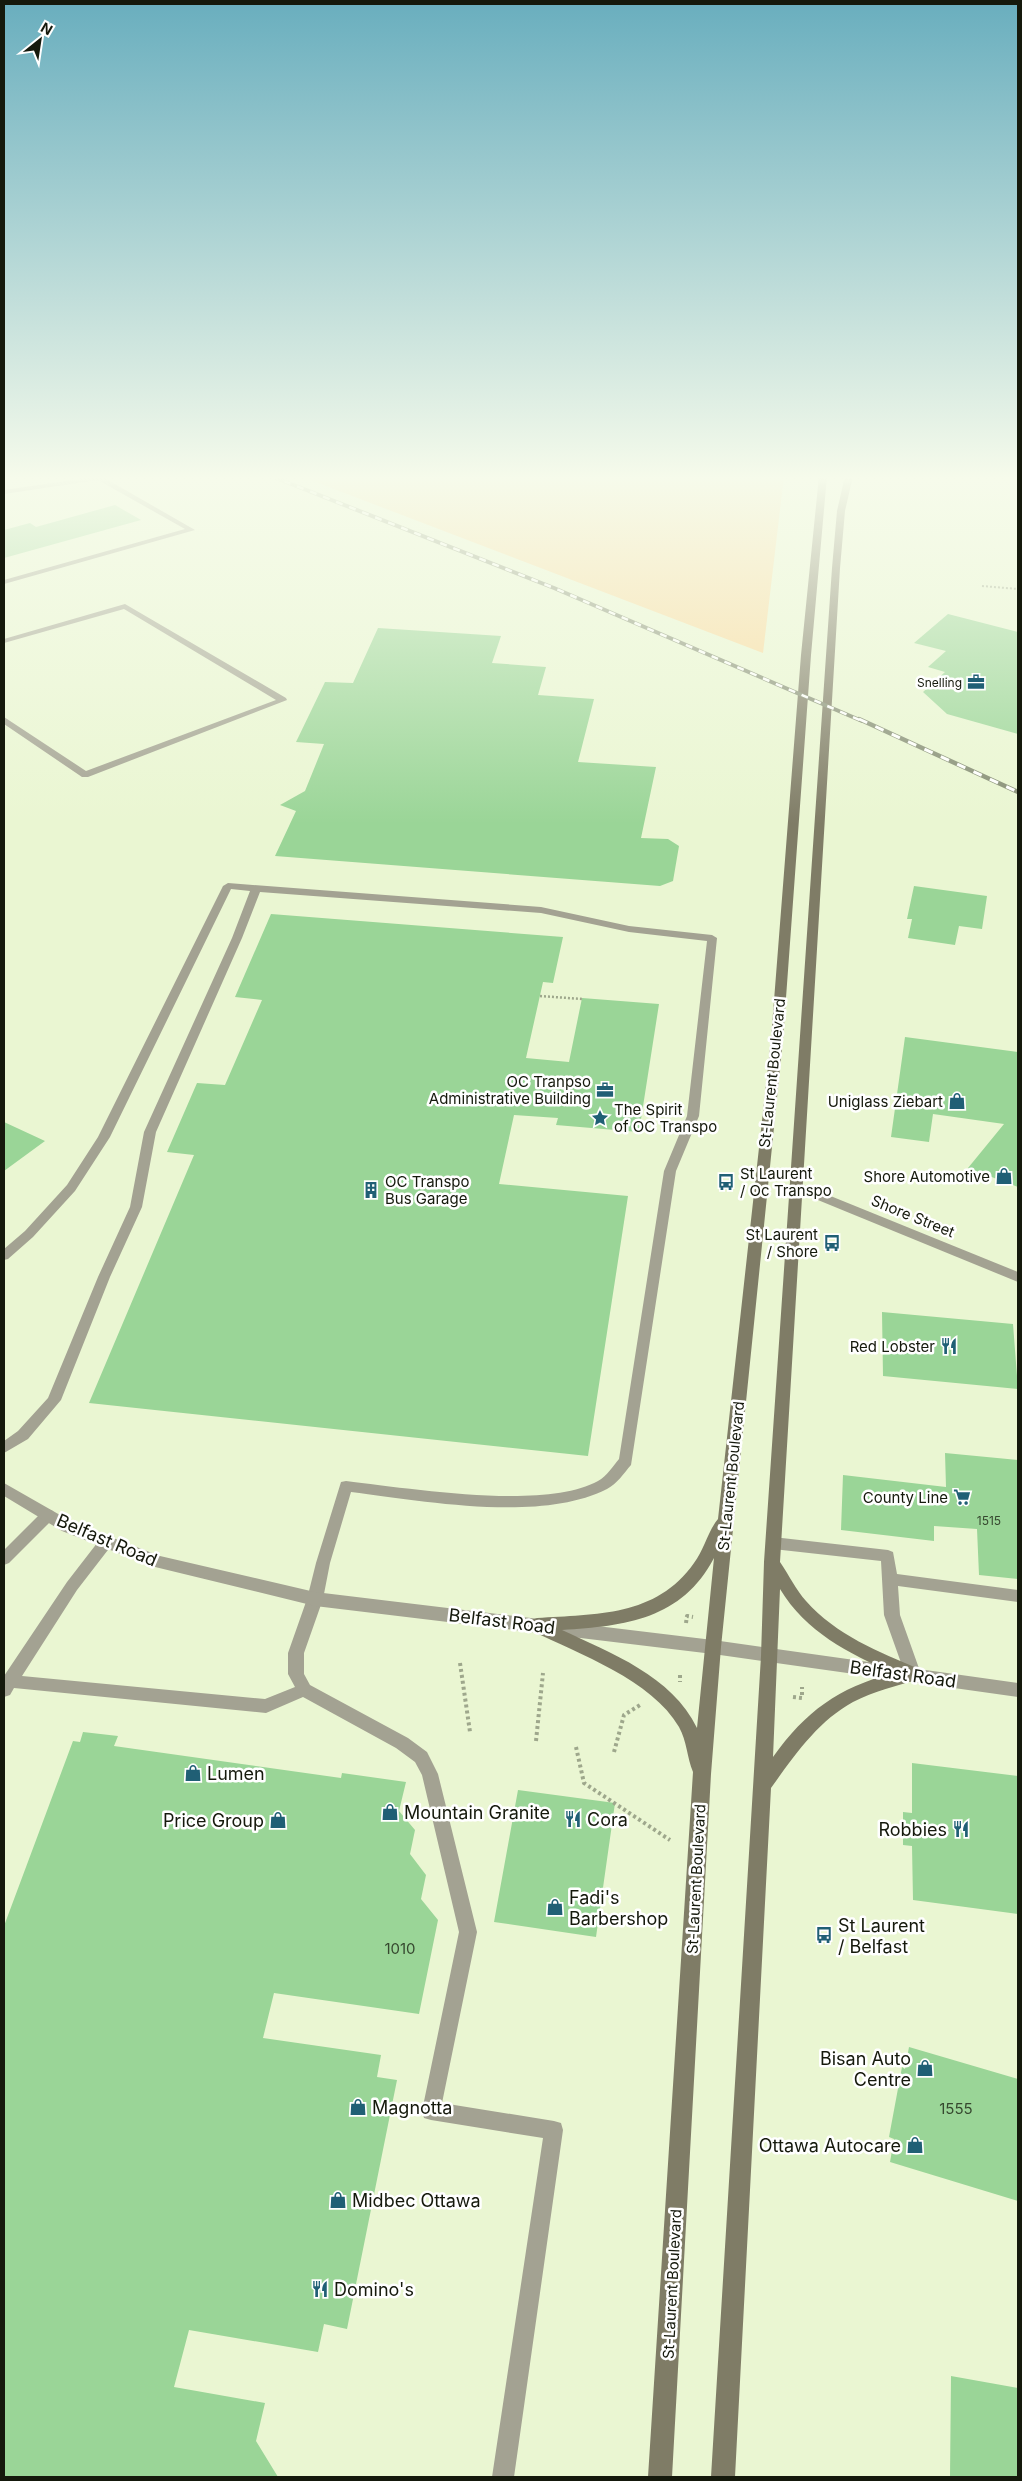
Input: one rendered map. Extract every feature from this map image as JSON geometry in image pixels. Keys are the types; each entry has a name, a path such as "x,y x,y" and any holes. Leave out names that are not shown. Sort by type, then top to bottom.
{"main road":[{"name":"St-Laurent Boulevard","path":"660,2477 702,1774 713,1647 777,1039 812,592"},
{"name":"St-Laurent Boulevard","path":"723,2477 770,1656 773,1543 835,592"},
{"path":"537,1625 633,1616 668,1601 699,1569 727,1516"},
{"path":"772,1562 799,1605 814,1620 828,1631 913,1674"},
{"path":"537,1625 617,1666 660,1692 687,1724 702,1774"},
{"path":"762,1788 795,1740 825,1712 863,1689 913,1674"}],"street":[{"name":"Shore Street","path":"796,1186 1018,1277"},
{"name":"Belfast Road","path":"4,1489 68,1527 158,1562 315,1599 713,1647 1018,1690"}],"lane":[{"path":"4,641 125,606 283,700 85,775 4,720"},
{"path":"4,1256 29,1234 71,1188 104,1137 228,886 541,910 628,929 712,938 693,1116 670,1171 626,1461 604,1485 577,1496 534,1500 479,1500 346,1486 323,1563 315,1599 296,1653 296,1674 304,1690 421,1756 430,1774 468,1932 431,2111 554,2130 503,2477"},
{"path":"4,1448 23,1435 54,1400 104,1277 136,1206 150,1132 237,938 256,889"},
{"path":"4,1559 48,1515"},
{"path":"106,1542 72,1586 7,1686 266,1706 304,1690"},
{"path":"773,1543 888,1556 892,1615 913,1674"},
{"path":"890,1579 1018,1596"}],"path":[{"path":"540,996 582,999"},
{"path":"686,1624 687,1616 693,1617"},
{"path":"460,1663 470,1732"},
{"path":"536,1741 543,1673"},
{"path":"793,1697 802,1698 802,1686"},
{"path":"614,1752 624,1715 647,1700"},
{"path":"576,1747 584,1782 670,1840"}],"shaded area":[{"path":"603,592 770,592 763,653"}],"building":[{"name":"Snelling","path":"948,614 1018,632 1018,734 947,714 923,692 945,672 928,667 946,651 914,643"},
{"path":"378,628 501,636 492,663 546,667 538,695 594,699 578,762 656,767 641,838 668,839 679,846 673,881 660,886 275,856 296,811 280,805 305,791 324,744 296,742 325,682 353,683"},
{"path":"914,886 987,896 982,929 959,926 955,945 908,938 912,919 907,919"},
{"name":"OC Transpo Bus Garage","path":"271,914 563,937 553,983 543,982 526,1058 569,1062 582,998 659,1004 639,1132 556,1125 558,1118 514,1115 499,1184 628,1196 588,1456 89,1403 194,1155 167,1152 197,1083 225,1085 262,1000 235,997"},
{"name":"Uniglass Ziebart","path":"905,1037 1018,1052 1018,1187 968,1168 1004,1124 933,1114 929,1142 891,1137"},
{"path":"4,1122 45,1141 4,1171"},
{"name":"Red Lobster","path":"882,1312 1013,1324 1018,1389 883,1376"},
{"path":"945,1453 1018,1460 1018,1579 979,1575 977,1529 934,1526 934,1541 841,1530 843,1475 946,1487"},
{"path":"83,1732 118,1736 114,1746 341,1778 342,1773 406,1782 399,1811 415,1830 410,1854 426,1875 421,1899 438,1920 419,2014 274,1993 263,2038 381,2055 377,2077 397,2080 347,2329 324,2324 318,2352 189,2330 174,2387 265,2403 256,2441 278,2477 4,2477 4,1926 73,1741 80,1742"},
{"name":"Robbies","path":"912,1763 1018,1776 1018,1914 913,1900 912,1846 903,1845 903,1812 912,1813"},
{"path":"518,1790 615,1803 596,1937 494,1922"},
{"path":"909,2047 1018,2079 1018,2201 890,2162 894,2139 889,2137 902,2067 905,2069"},
{"path":"951,2376 1018,2388 1018,2477 950,2477"}],"railway":[{"path":"563,592 862,721"},
{"path":"859,719 1018,792"}],"place":[{"name":"Snelling","path":"976,682"},
{"name":"OC Tranpso Administrative Building","path":"605,1090"},
{"name":"Uniglass Ziebart","path":"957,1101"},
{"name":"The Spirit of OC Transpo","path":"600,1118"},
{"name":"Shore Automotive","path":"1004,1176"},
{"name":"St Laurent / Oc Transpo","path":"726,1182"},
{"name":"OC Transpo Bus Garage","path":"371,1190"},
{"name":"St Laurent / Shore","path":"832,1243"},
{"name":"Red Lobster","path":"949,1346"},
{"name":"County Line","path":"962,1497"},
{"name":"Lumen","path":"193,1773"},
{"name":"Mountain Granite","path":"390,1812"},
{"name":"Cora","path":"573,1819"},
{"name":"Price Group","path":"278,1820"},
{"name":"Robbies","path":"961,1829"},
{"name":"Fadi's Barbershop","path":"555,1907"},
{"name":"St Laurent / Belfast","path":"824,1935"},
{"name":"Bisan Auto Centre","path":"925,2068"},
{"name":"Magnotta","path":"358,2107"},
{"name":"Ottawa Autocare","path":"915,2145"},
{"name":"Midbec Ottawa","path":"338,2200"},
{"name":"Domino's","path":"320,2289"}]}
